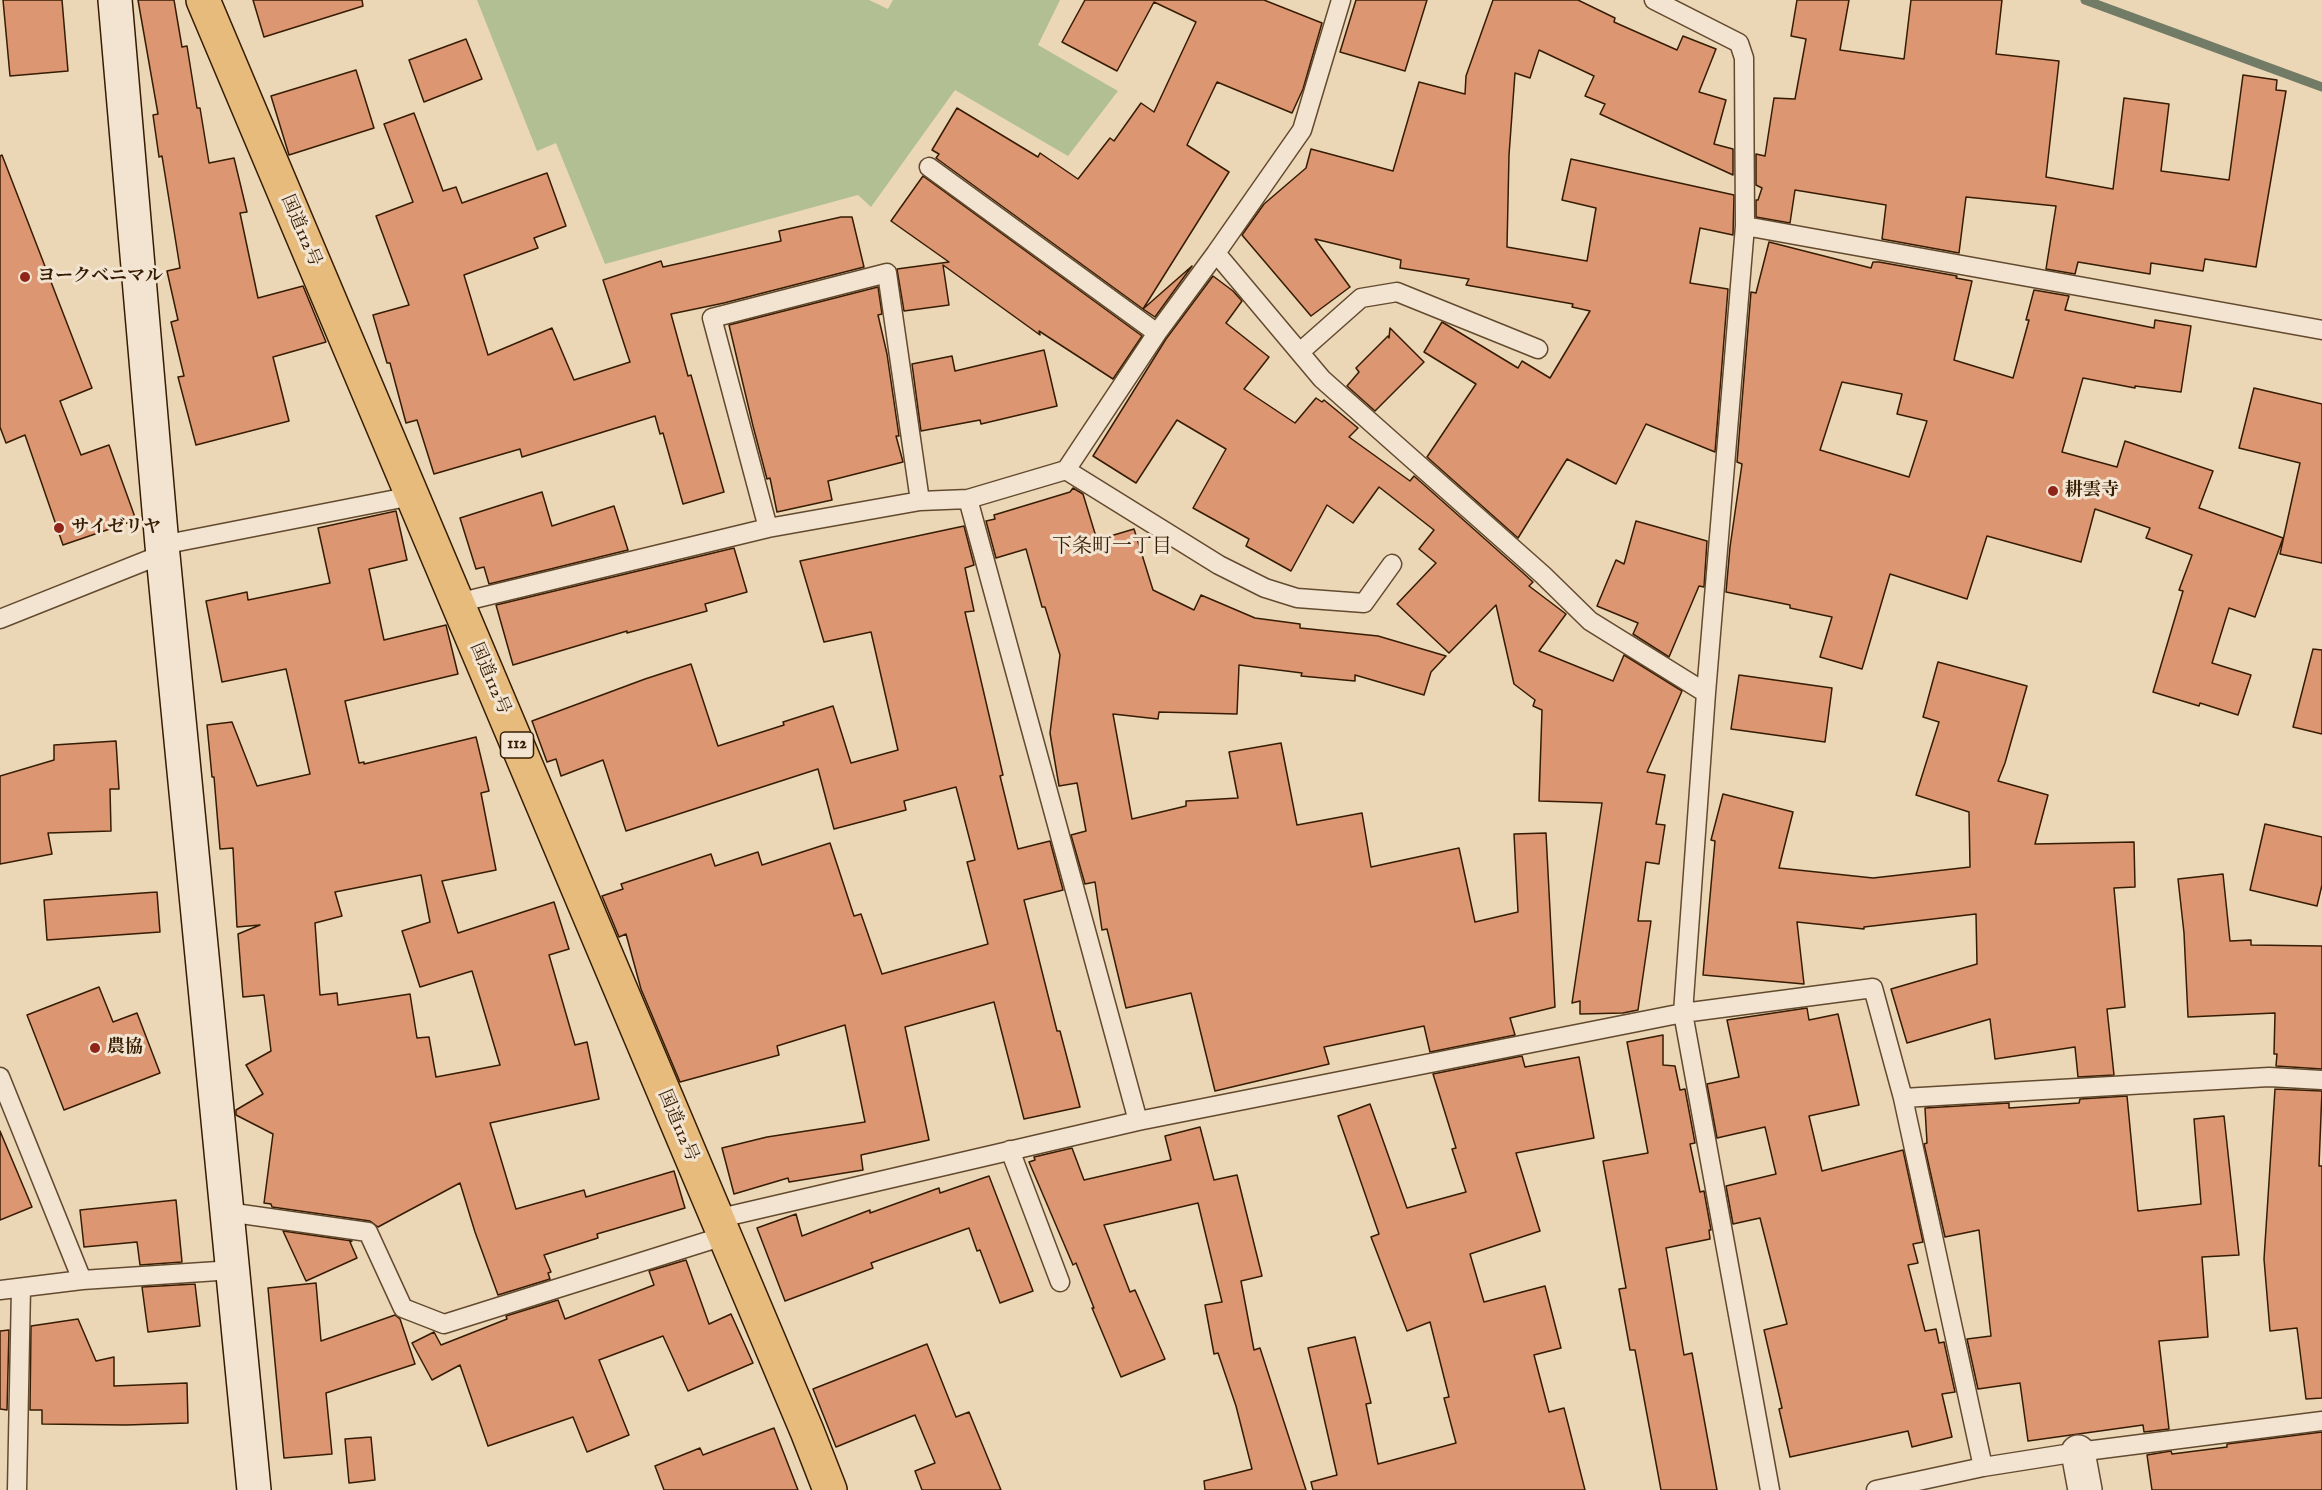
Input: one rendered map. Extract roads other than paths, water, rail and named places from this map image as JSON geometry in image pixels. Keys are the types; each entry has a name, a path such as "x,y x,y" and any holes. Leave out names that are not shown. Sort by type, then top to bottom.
{"highway":[{"name":"国道112号","path":"203,0 830,1490"}],"street":[{"path":"115,0 162,550 254,1490"},
{"path":"2078,1452 2085,1490"}],"lane":[{"path":"457,603 768,528 920,501 968,499 1066,470 1157,333 1302,130 1341,0"},
{"path":"1654,0 1739,43 1744,58 1745,226 1706,693 1683,1013 1770,1490"},
{"path":"929,167 1157,333"},
{"path":"1745,226 2322,330"},
{"path":"1216,253 1322,379 1543,575 1590,621 1706,693"},
{"path":"768,528 712,318 887,273 920,501"},
{"path":"1300,352 1361,298 1397,292 1538,349"},
{"path":"1066,470 1219,565 1265,588 1297,598 1364,603 1392,564"},
{"path":"0,619 162,550 412,496"},
{"path":"968,499 1138,1120"},
{"path":"227,1212 368,1232 404,1308 444,1324 720,1227 1010,1150 1138,1120 1683,1013 1873,988 1903,1098 1983,1467"},
{"path":"0,1077 82,1280"},
{"path":"1903,1098 2269,1077 2322,1080"},
{"path":"1010,1150 1060,1282"},
{"path":"0,1290 82,1280 233,1270"},
{"path":"17,1490 21,1288"},
{"path":"1876,1490 1983,1467 2078,1452 2322,1421"}],"waterway":[{"path":"2085,0 2322,87"}],"place":[{"name":"ヨークベニマル","path":"25,277"},
{"name":"耕雲寺","path":"2053,491"},
{"name":"サイゼリヤ","path":"59,528"},
{"name":"農協","path":"95,1048"}],"district":[{"name":"下条町一丁目","path":"1112,548"}]}
